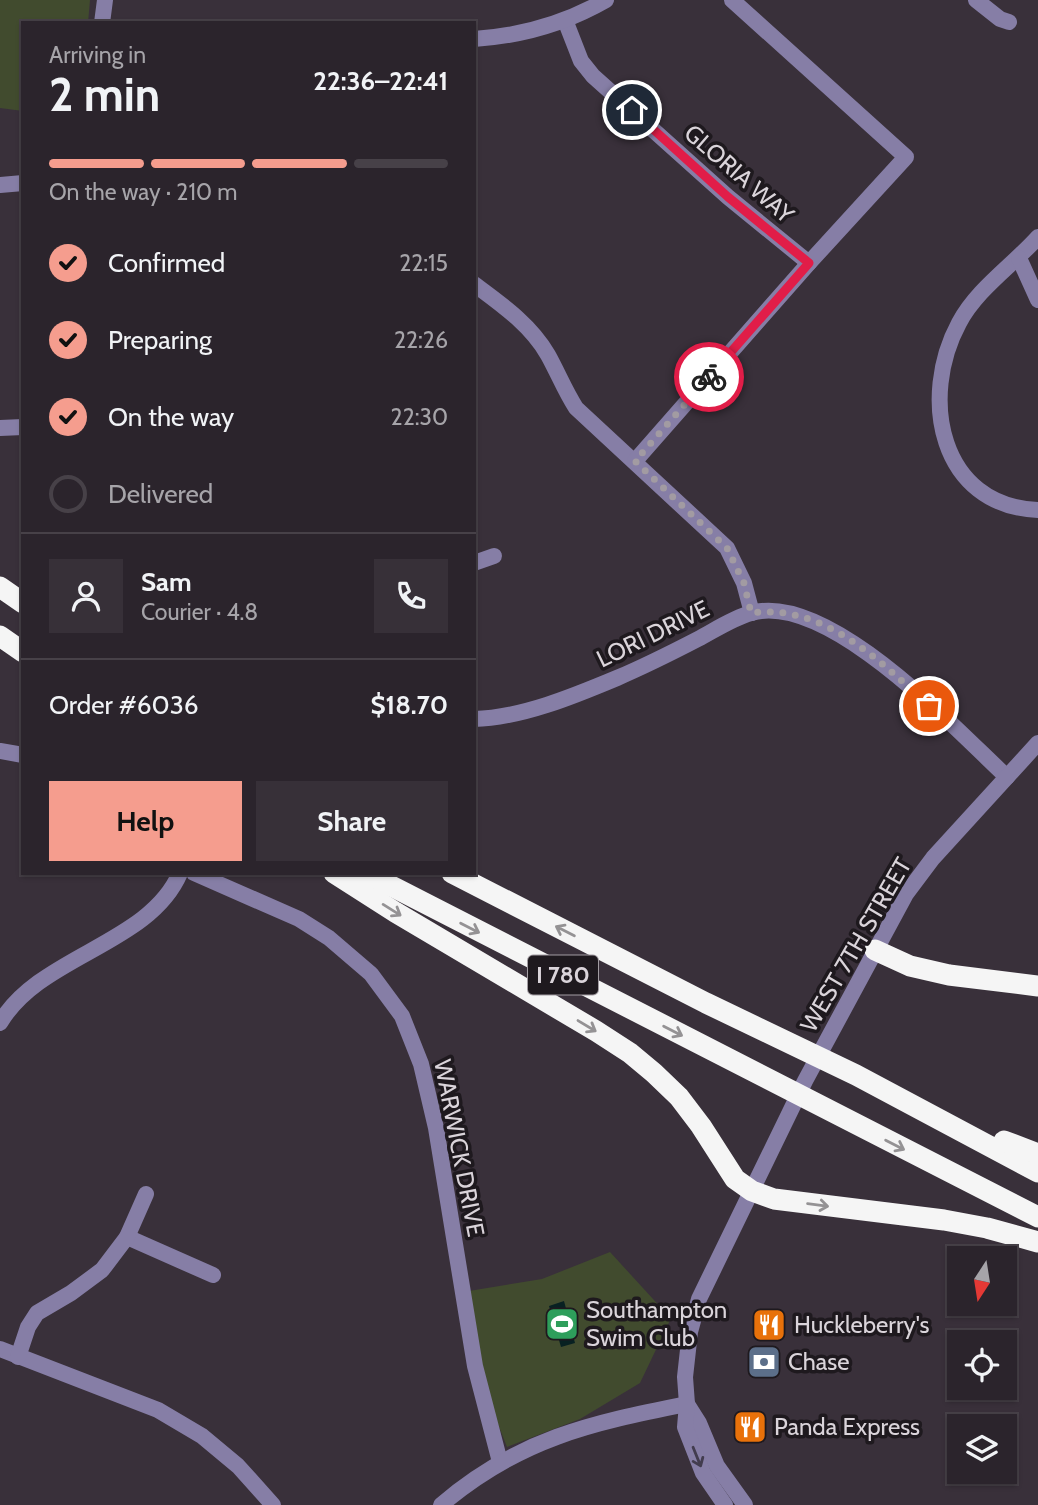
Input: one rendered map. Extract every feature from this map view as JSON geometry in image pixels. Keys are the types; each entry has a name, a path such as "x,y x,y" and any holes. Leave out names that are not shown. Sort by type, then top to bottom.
{"highway":[{"path":"0,587 21,602"},
{"path":"0,636 21,651"},
{"path":"337,875 630,1054 679,1097 735,1179 752,1191 774,1199 944,1220 1038,1242"},
{"name":"I 780","path":"370,875 1038,1217"},
{"name":"I 780","path":"456,875 706,1003 856,1075 1038,1172"},
{"path":"876,950 911,966 949,975 1038,986"},
{"path":"934,1115 958,1120 1038,1154"}],"street":[{"path":"102,21 105,0"},
{"path":"476,39 495,38 565,20 606,0"},
{"path":"635,461 906,157 732,0"},
{"path":"976,0 1000,19 1009,22"},
{"name":"GLORIA WAY","path":"565,20 578,54 593,76 728,197 809,263"},
{"path":"0,186 21,183"},
{"path":"1038,237 976,298 959,323 949,343 939,398 942,432 948,451 972,484 989,497 1006,504 1038,510"},
{"path":"1019,258 1038,300"},
{"path":"476,286 526,326 548,354 576,408 727,548 744,583 751,613"},
{"path":"0,428 21,427"},
{"path":"476,562 494,556"},
{"name":"LORI DRIVE","path":"476,719 515,714 593,688 653,662 751,613 772,610 800,616 844,636 861,647 1007,777"},
{"name":"WEST 7TH STREET","path":"725,1505 703,1473 685,1427 685,1377 690,1332 699,1299 806,1081 906,894 933,858 1038,743"},
{"path":"0,751 21,755"},
{"path":"0,1023 24,993 47,976 152,912 179,875"},
{"name":"WARWICK DRIVE","path":"199,875 299,919 328,938 371,974 402,1016 421,1063 436,1128 475,1366 500,1462"},
{"path":"18,1357 28,1327 37,1312 71,1293 102,1270 127,1237 146,1194"},
{"path":"127,1237 213,1275"},
{"path":"0,1349 158,1410 202,1436 238,1466 273,1505"},
{"path":"441,1505 468,1482 532,1445 569,1431 687,1404 699,1423 717,1466 745,1505"}],"green space":[{"path":"0,0 90,0 88,21 21,21 21,111 0,108"},
{"path":"610,1252 664,1311 673,1314 640,1383 580,1419 507,1447 487,1396 469,1291 542,1279"}],"shaded area":[{"name":"Southampton Swim Club","path":"564,1301 575,1343 561,1347 549,1306"}],"way so far":[{"path":"709,377 635,461 727,548 744,583 751,613 772,610 800,616 844,636 861,647 929,706"}],"place":[{"name":"Southampton Swim Club","path":"562,1324"},
{"name":"Huckleberry's","path":"769,1325"},
{"name":"Chase","path":"764,1362"},
{"name":"Panda Express","path":"750,1427"}],"route":[{"path":"632,110 728,197 809,263 709,377"}]}
